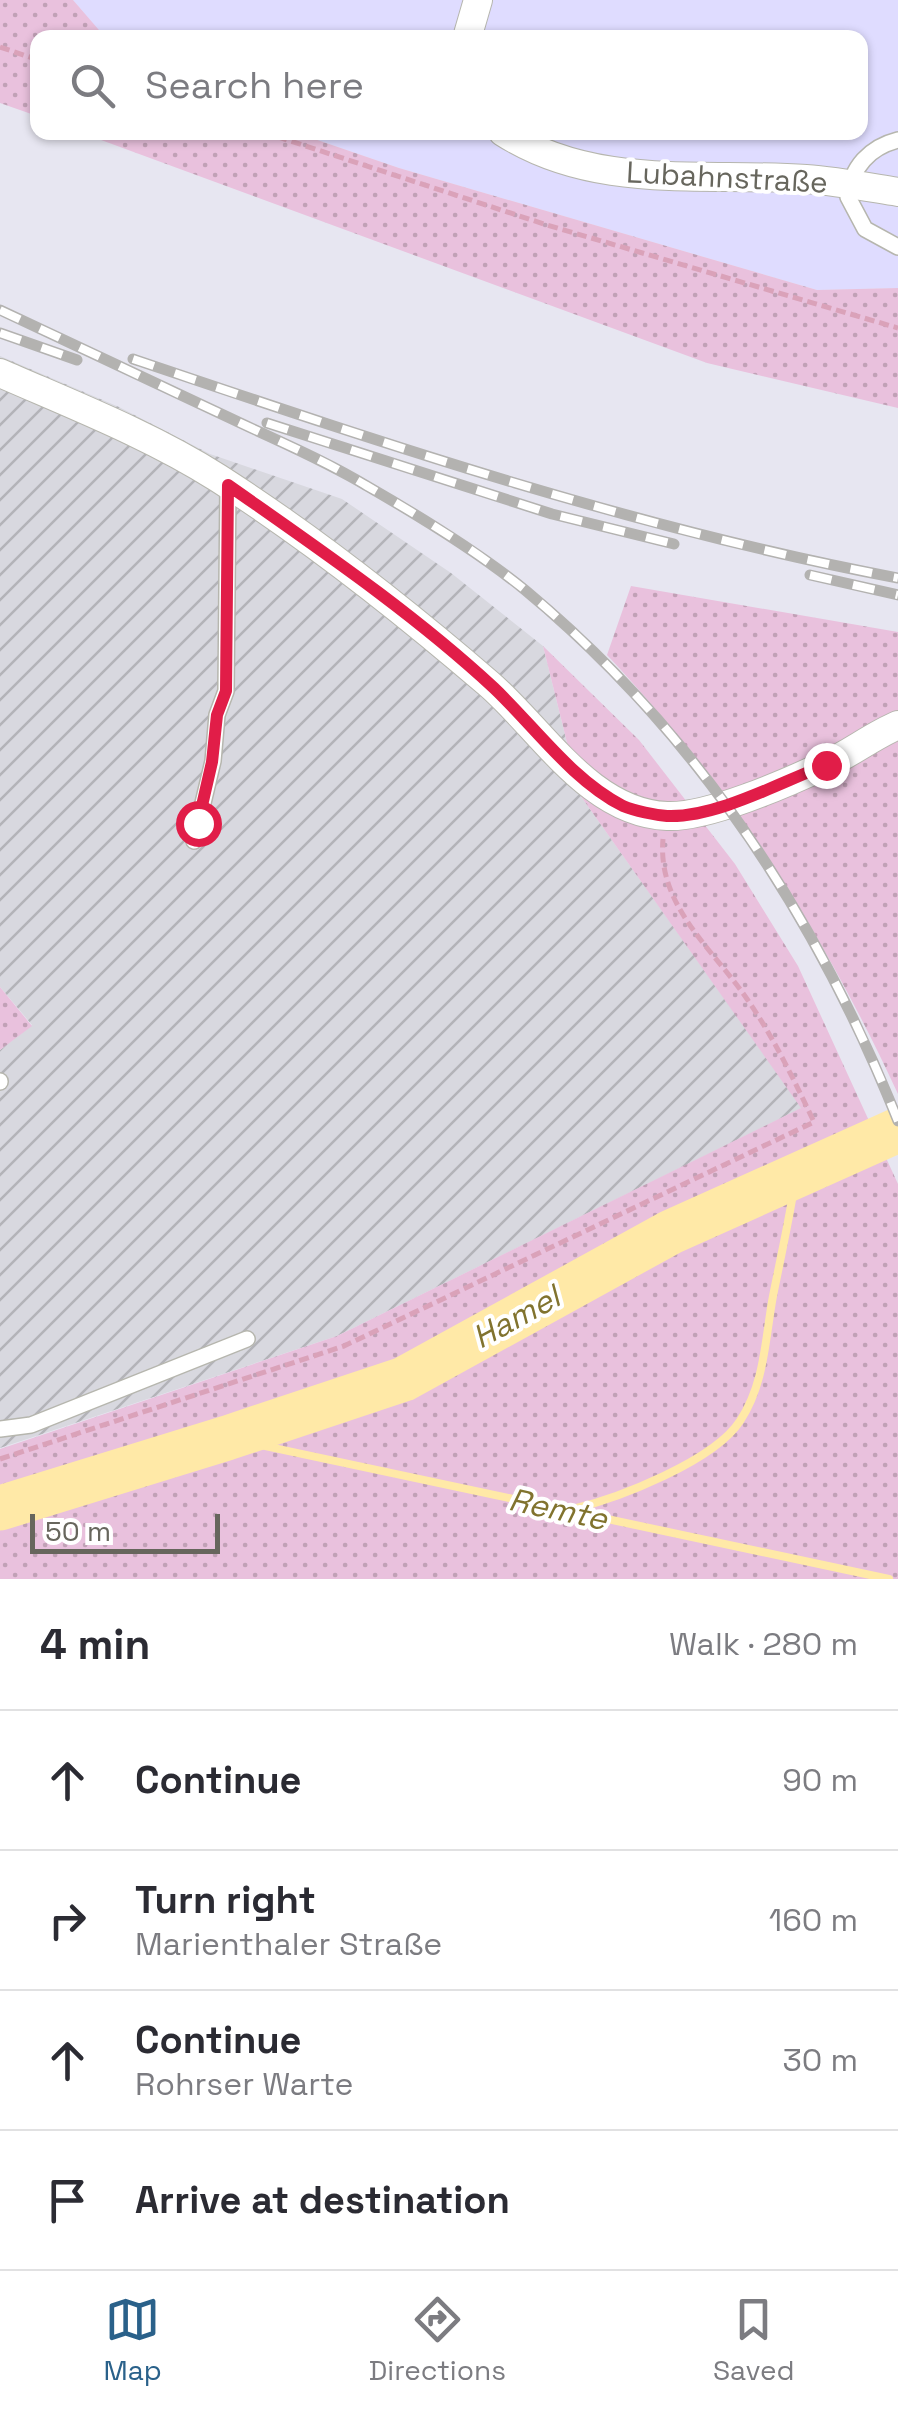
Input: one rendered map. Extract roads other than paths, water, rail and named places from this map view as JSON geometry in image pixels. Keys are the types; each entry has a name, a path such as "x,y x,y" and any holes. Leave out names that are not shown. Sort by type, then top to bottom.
{"street":[{"path":"469,30 478,0"},
{"name":"Lubahnstraße","path":"515,140 564,159 647,177 805,179 898,192"},
{"path":"0,372 140,435 228,485 381,594 493,688 584,778 624,807 665,816 710,809 826,765 898,726"}],"lane":[{"path":"898,140 882,144 866,157 849,184 848,197 865,229 898,246"},
{"path":"194,841 212,762 217,715 226,691 228,485"},
{"path":"0,1429 31,1425 248,1339"}],"waterway":[{"name":"Hamel","path":"0,1508 404,1379 671,1232 898,1130"},
{"name":"Hamel","path":"573,1509 639,1487 688,1464 727,1436 740,1421 759,1376 796,1176"},
{"name":"Remte","path":"227,1438 889,1579"}],"railway":[{"path":"0,310 351,477 488,562 587,645 697,766 745,832 829,971 898,1121"},
{"path":"0,333 77,360"},
{"path":"133,359 417,453 607,510 898,578"},
{"path":"267,423 552,514 674,544"},
{"path":"810,575 898,595"}]}
